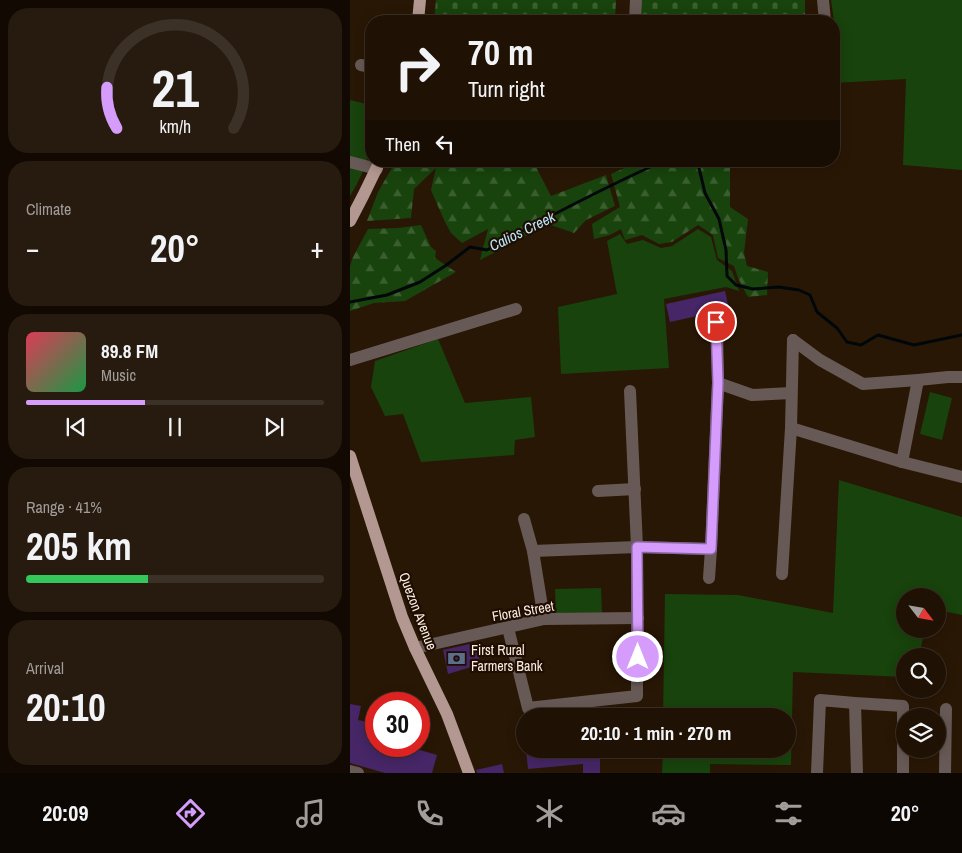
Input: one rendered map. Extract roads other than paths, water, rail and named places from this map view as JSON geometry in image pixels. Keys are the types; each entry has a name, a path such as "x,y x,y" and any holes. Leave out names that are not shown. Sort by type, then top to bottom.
{"main road":[{"path":"419,15 420,0"},
{"path":"350,221 377,167"},
{"name":"Quezon Avenue","path":"350,456 402,617 447,714 469,773"}],"street":[{"path":"635,15 636,0"},
{"path":"823,0 824,15"},
{"path":"350,162 365,164"},
{"path":"350,360 516,309"},
{"path":"709,578 718,383 716,322"},
{"path":"782,574 791,428 793,340 820,360 863,384 962,377"},
{"path":"902,462 918,380"},
{"path":"718,383 752,395 792,393"},
{"path":"508,628 528,708 637,696 637,547 630,391"},
{"path":"791,428 902,462 961,475"},
{"path":"598,490 635,489"},
{"path":"524,519 533,551 544,619"},
{"path":"533,551 637,547 711,549"},
{"name":"Floral Street","path":"415,648 544,619 638,618"},
{"path":"817,773 820,700 903,706 903,773"},
{"path":"855,703 857,773"},
{"path":"945,758 945,773"},
{"path":"350,770 358,773"}],"waterway":[{"name":"Calios Creek","path":"350,302 387,295 420,282 470,247 487,250 651,167"},
{"name":"Calios Creek","path":"699,167 705,193 719,219 726,250 727,276 736,285 753,289 779,287 799,290 810,295 817,312 837,328 847,342 861,345 878,335 914,345 962,335"}],"place":[{"name":"First Rural Farmers Bank","path":"457,658"}]}
